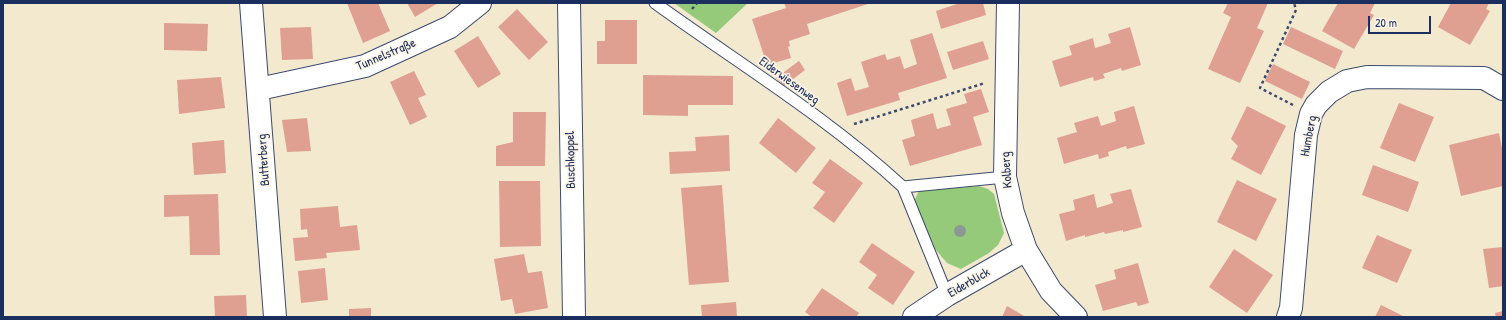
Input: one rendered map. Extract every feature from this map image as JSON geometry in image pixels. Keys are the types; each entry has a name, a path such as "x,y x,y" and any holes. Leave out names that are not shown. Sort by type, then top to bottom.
{"street":[{"name":"Butterberg","path":"252,3 275,317"},
{"name":"Tunnelstraße","path":"259,89 365,66 450,27 480,3"},
{"name":"Buschkoppel","path":"569,3 574,317"},
{"name":"Kolberg","path":"1008,3 1005,177 1013,213 1026,250 1051,291 1076,317"},
{"name":"Humberg","path":"1288,317 1291,308 1306,135 1311,114 1316,105 1329,92 1347,81 1367,77 1484,78 1503,89"},
{"name":"Eiderblick","path":"914,317 947,295 1026,250"}],"lane":[{"name":"Eiderwiesenweg","path":"655,3 751,70 875,161 903,187"},
{"path":"947,295 903,187 1005,177"}],"path":[{"path":"1294,3 1296,10 1260,88 1311,114"},
{"path":"833,130 993,81 1007,80"}],"green space":[{"path":"674,3 748,3 716,33"},
{"path":"979,186 988,189 994,194 1004,233 998,245 989,253 961,269 947,263 935,249 914,201 919,191"}],"building":[{"path":"347,3 378,3 390,31 363,43"},
{"path":"407,3 438,3 415,17"},
{"path":"784,3 871,3 807,24 810,34 789,41 790,46 788,47 791,58 767,65 752,19 786,8"},
{"path":"960,3 983,3 986,15 941,29 936,11"},
{"path":"1228,3 1268,3 1257,28 1264,31 1240,83 1208,69 1231,17 1223,13"},
{"path":"1338,3 1375,3 1370,13 1374,15 1354,49 1322,31"},
{"path":"1451,3 1489,3 1486,9 1490,11 1470,45 1438,27"},
{"path":"517,9 548,42 529,60 498,27"},
{"path":"605,20 637,20 637,64 597,64 597,41 605,41"},
{"path":"164,23 208,24 207,51 164,50"},
{"path":"311,27 313,59 282,60 280,28"},
{"path":"1130,27 1141,65 1122,71 1121,68 1103,74 1105,78 1094,81 1093,77 1060,87 1052,61 1072,55 1069,46 1093,38 1095,48 1111,43 1108,34"},
{"path":"1291,27 1343,51 1335,69 1283,44"},
{"path":"932,33 947,78 898,93 900,100 847,116 837,83 851,78 855,91 869,87 861,62 885,54 887,60 900,56 904,69 917,64 910,40"},
{"path":"478,36 501,74 478,88 454,51"},
{"path":"983,41 989,59 953,70 947,52"},
{"path":"799,61 805,70 784,86 776,78"},
{"path":"1273,64 1310,82 1302,99 1265,81"},
{"path":"414,71 426,95 418,98 427,117 410,125 390,82"},
{"path":"643,75 733,76 733,105 688,105 688,116 643,115"},
{"path":"221,77 225,108 179,114 177,80"},
{"path":"981,89 989,112 973,117 982,145 910,166 902,140 915,136 911,120 933,113 937,129 951,125 946,109 967,103 964,94"},
{"path":"1399,103 1434,117 1415,162 1380,148"},
{"path":"1134,106 1145,144 1127,149 1126,146 1108,152 1109,156 1099,159 1098,154 1064,164 1057,138 1077,132 1074,123 1098,116 1101,126 1116,121 1114,112"},
{"path":"1247,106 1286,126 1261,175 1231,159 1238,146 1231,139"},
{"path":"513,112 546,112 545,166 496,166 496,146 513,142"},
{"path":"307,118 311,151 287,152 282,120"},
{"path":"778,118 816,148 796,173 759,143"},
{"path":"1499,133 1503,153 1503,186 1461,196 1449,145"},
{"path":"729,135 730,171 670,174 669,152 696,151 695,137"},
{"path":"224,140 226,173 194,175 192,143"},
{"path":"830,159 863,183 834,223 813,208 825,192 812,183"},
{"path":"1373,165 1419,182 1408,212 1362,195"},
{"path":"1237,180 1277,199 1256,241 1217,222"},
{"path":"499,181 540,181 541,246 500,247"},
{"path":"722,185 729,282 689,285 681,188"},
{"path":"1131,189 1142,227 1123,232 1123,230 1105,234 1104,232 1085,237 1085,235 1066,241 1059,214 1075,210 1073,200 1094,194 1097,208 1113,203 1110,194"},
{"path":"218,194 220,255 190,255 189,216 164,217 164,195"},
{"path":"338,206 340,227 357,225 360,250 326,253 327,258 295,261 293,238 308,237 307,229 301,230 300,209"},
{"path":"1377,235 1412,250 1397,283 1362,268"},
{"path":"872,243 915,272 893,305 868,288 877,275 859,262"},
{"path":"1503,247 1503,286 1489,288 1483,249"},
{"path":"1234,249 1273,275 1247,313 1209,287"},
{"path":"524,254 528,273 542,271 548,308 515,314 512,299 501,301 494,259"},
{"path":"1138,263 1149,303 1138,306 1136,302 1103,311 1095,285 1116,279 1114,270"},
{"path":"325,268 328,300 301,303 298,271"},
{"path":"822,288 859,313 856,317 812,317 805,312"},
{"path":"246,295 247,317 215,317 214,296"},
{"path":"736,302 737,317 702,317 701,305"},
{"path":"1381,305 1405,317 1375,317"},
{"path":"1007,306 1026,317 1002,317"},
{"path":"371,308 371,317 349,317 349,309"},
{"path":"1503,311 1503,317 1496,317 1495,313"}]}
